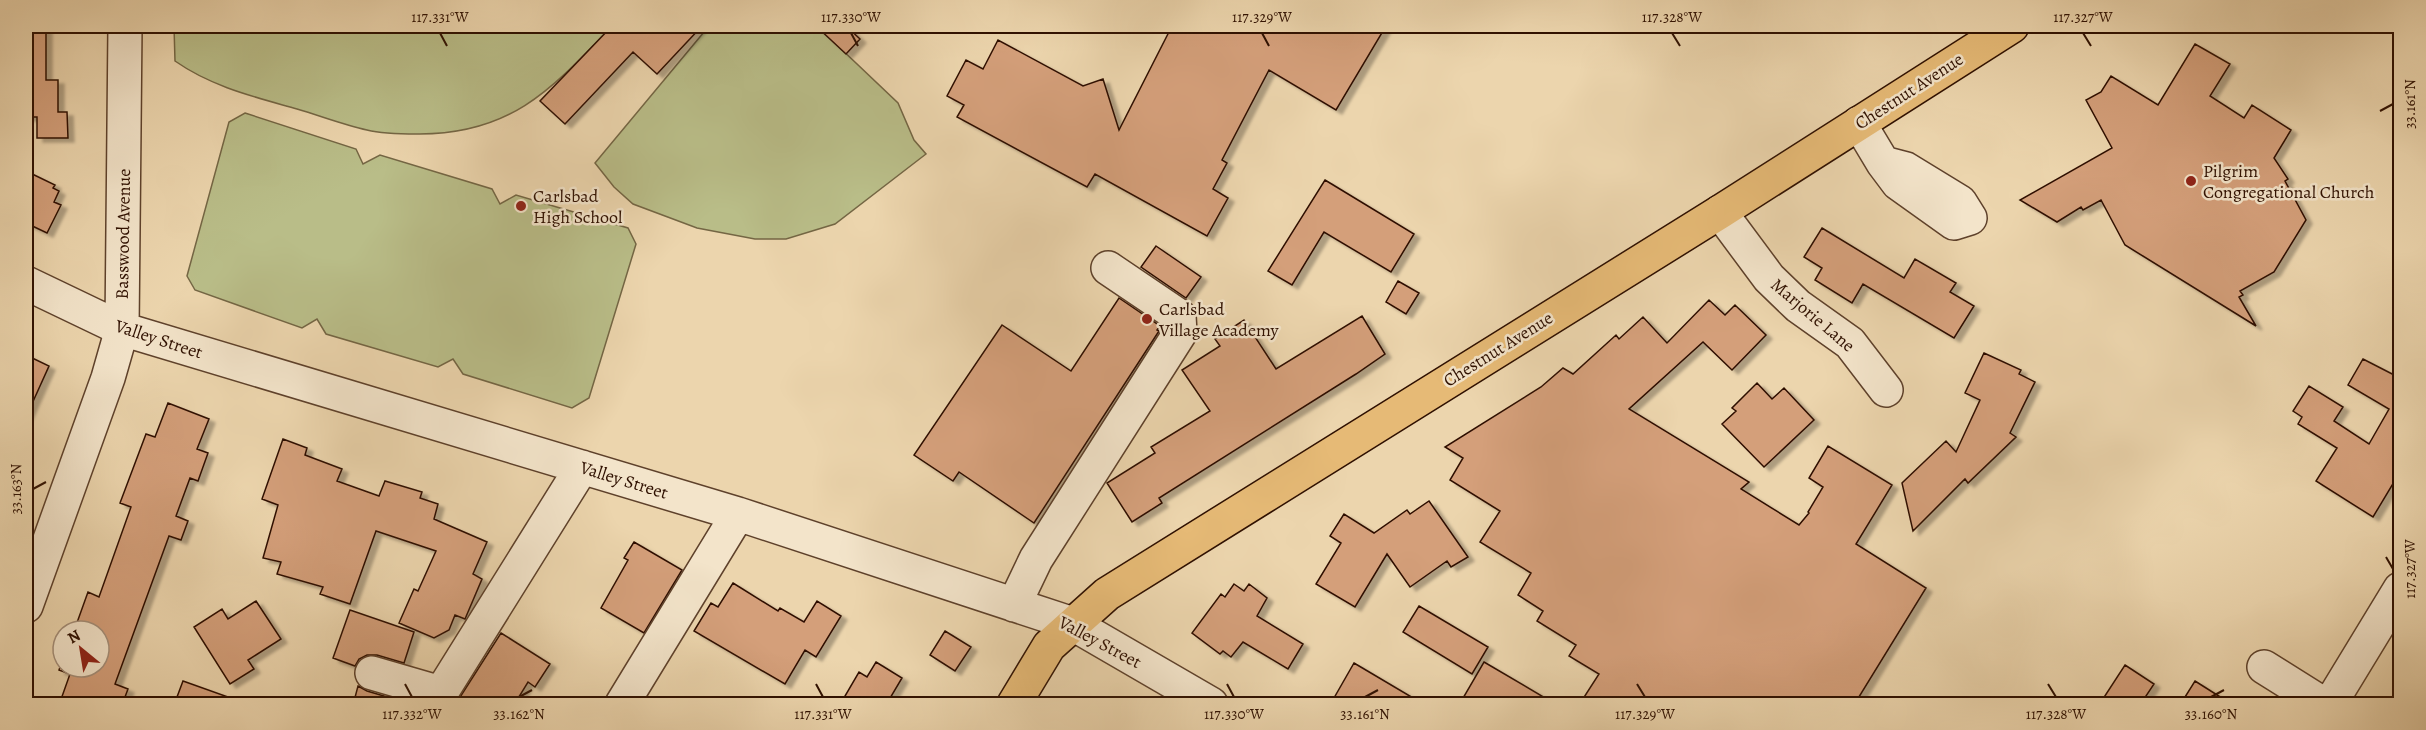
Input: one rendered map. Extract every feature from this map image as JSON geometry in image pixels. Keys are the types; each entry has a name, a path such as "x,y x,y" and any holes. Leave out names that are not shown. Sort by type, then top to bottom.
{"main road":[{"name":"Chestnut Avenue","path":"1014,705 1049,646 1107,594 1720,212 2012,26"}],"street":[{"name":"Basswood Avenue","path":"26,606 108,378 122,329 125,26"},
{"path":"1859,123 1883,163"},
{"name":"Marjorie Lane","path":"1720,212 1769,278 1798,306 1850,343 1886,390"},
{"path":"1014,605 1036,559 1180,333 1179,316 1108,268"},
{"name":"Valley Street","path":"26,283 122,329 738,514 1073,624 1211,705"},
{"path":"372,673 441,693 582,467"},
{"path":"622,705 738,514"},
{"path":"2330,705 2400,589"},
{"path":"2264,667 2323,705"}],"green space":[{"path":"174,26 612,26 549,88 504,117 479,126 450,132 417,134 386,133 358,128 250,95 204,78 175,61"},
{"path":"709,26 817,26 898,103 914,140 926,154 835,224 786,239 755,239 697,228 633,204 614,187 595,163"},
{"path":"245,113 356,149 363,164 380,155 492,189 500,204 516,195 628,228 636,244 589,398 572,408 463,374 453,359 438,367 326,334 317,319 302,328 195,290 187,276 229,122"}],"building":[{"path":"26,26 46,26 46,80 58,80 58,112 67,112 68,138 37,138 37,117 26,117"},
{"path":"612,26 702,26 657,74 633,52 565,124 540,101"},
{"path":"816,26 846,26 860,39 846,54"},
{"path":"1172,26 1386,26 1336,110 1269,70 1222,160 1227,163 1213,189 1228,198 1207,236 1095,174 1087,187 957,117 964,105 947,96 966,60 983,69 998,40 1083,86 1103,79 1119,130"},
{"path":"2195,44 2230,64 2210,96 2244,118 2252,105 2291,130 2274,158 2288,179 2285,181 2306,220 2274,272 2240,291 2243,295 2239,297 2256,326 2125,245 2101,200 2083,210 2081,207 2057,222 2020,200 2112,148 2086,100 2101,92 2111,76 2158,105"},
{"path":"26,171 55,185 53,188 59,191 54,202 61,205 47,233 26,223"},
{"path":"1325,180 1414,234 1391,272 1324,232 1292,285 1268,271"},
{"path":"1822,228 1904,278 1915,259 1956,283 1950,292 1974,306 1954,338 1863,284 1852,303 1815,280 1822,268 1804,257"},
{"path":"1156,246 1201,277 1186,298 1141,267"},
{"path":"1398,281 1419,293 1406,314 1386,302"},
{"path":"1119,298 1160,326 1157,330 1159,331 1034,523 959,472 953,481 914,455 1002,325 1071,371"},
{"path":"1709,300 1725,315 1735,305 1766,335 1732,370 1703,342 1629,409 1749,482 1741,489 1799,525 1809,513 1823,487 1809,478 1828,446 1892,485 1856,544 1926,588 1854,705 1579,705 1599,674 1569,656 1576,645 1537,621 1543,611 1518,595 1531,573 1480,542 1500,511 1450,480 1463,458 1445,447 1541,387 1563,368 1573,374 1616,335 1619,339 1643,317 1667,343"},
{"path":"1362,316 1385,354 1159,498 1162,503 1132,522 1107,483 1155,453 1151,447 1210,411 1182,370 1220,346 1215,339 1244,320 1276,369"},
{"path":"1984,353 2021,370 2019,374 2035,382 2010,433 2016,437 1968,483 1965,479 1913,531 1902,483 1946,441 1956,452 1980,400 1965,393"},
{"path":"26,355 49,366 26,417"},
{"path":"2363,359 2400,378 2400,472 2373,517 2316,481 2337,448 2298,424 2302,417 2293,411 2309,386 2343,407 2334,421 2369,444 2389,409 2348,385"},
{"path":"1757,383 1772,399 1784,388 1814,420 1764,467 1722,424 1736,411 1732,408"},
{"path":"168,403 209,419 197,449 208,453 198,481 190,478 176,516 188,521 181,540 169,536 115,684 128,689 122,705 59,705 68,679 111,679 111,619 78,619 88,592 99,597 131,507 120,503 146,434 155,437"},
{"path":"283,439 307,448 305,455 342,469 337,481 379,496 385,481 422,492 420,498 438,504 434,519 487,542 473,574 482,579 465,619 455,615 449,630 434,638 399,623 414,589 418,591 436,551 376,531 350,604 320,594 323,587 277,574 281,562 263,558 278,505 262,499"},
{"path":"1429,501 1468,557 1451,567 1447,561 1410,587 1387,554 1355,607 1316,584 1341,543 1330,536 1344,514 1374,533 1407,510 1410,514"},
{"path":"634,542 682,570 644,633 601,608 628,560 624,558"},
{"path":"733,583 778,611 780,608 804,622 817,601 841,616 816,657 805,650 785,684 694,631 711,603 718,607"},
{"path":"1234,584 1244,591 1249,584 1267,598 1257,616 1303,644 1288,669 1243,642 1231,657 1223,651 1220,654 1192,633 1221,594 1225,597"},
{"path":"256,601 281,639 248,660 254,669 230,684 194,627 222,609 228,619"},
{"path":"1419,606 1488,647 1472,674 1403,632"},
{"path":"350,610 414,632 404,663 377,655 367,655 359,659 355,666 333,658"},
{"path":"945,631 971,647 955,671 930,655"},
{"path":"501,633 550,664 535,687 528,682 514,705 455,705"},
{"path":"876,662 902,678 886,705 859,705 845,696 859,672 867,677"},
{"path":"1484,662 1557,705 1459,705"},
{"path":"1354,663 1425,705 1330,705"},
{"path":"2125,665 2154,684 2140,705 2099,705"},
{"path":"183,681 242,702 242,705 174,705"},
{"path":"2195,681 2233,705 2180,705"},
{"path":"358,686 394,699 392,705 353,705"}],"place":[{"name":"Pilgrim Congregational Church","path":"2191,181"},
{"name":"Carlsbad High School","path":"521,206"},
{"name":"Carlsbad Village Academy","path":"1147,319"}]}
